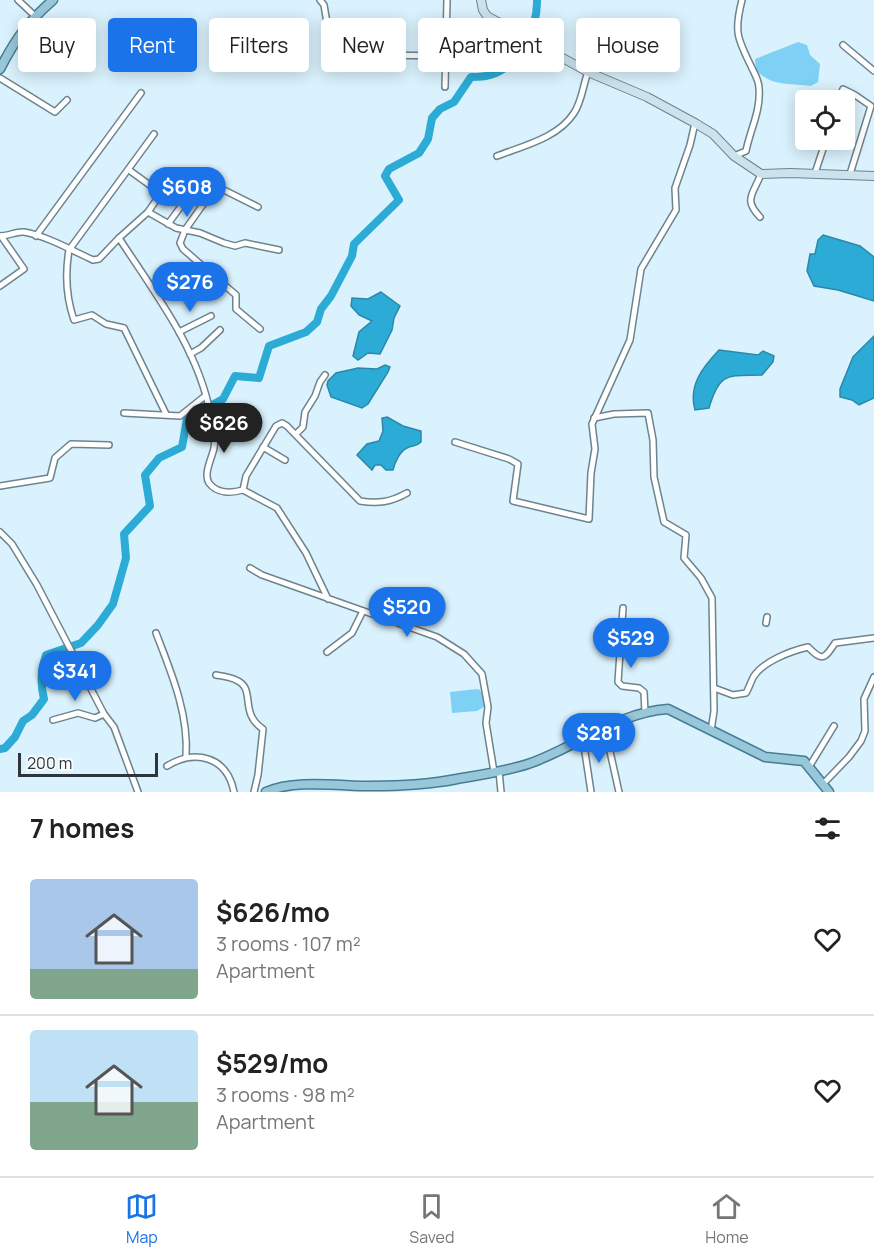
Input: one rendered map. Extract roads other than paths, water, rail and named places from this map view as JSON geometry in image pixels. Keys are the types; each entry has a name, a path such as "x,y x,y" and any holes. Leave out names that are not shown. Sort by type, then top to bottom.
{"main road":[{"path":"0,69 16,39 35,16 53,0"},
{"path":"266,792 273,789 374,786 455,780 529,764 645,713 668,710 765,757 804,761 829,792"}],"street":[{"path":"18,0 35,16"},
{"path":"320,0 324,5 326,18"},
{"path":"447,0 447,18"},
{"path":"481,0 487,16 576,65"},
{"path":"734,156 746,151 759,104 759,87 739,42 736,22 742,0"},
{"path":"843,45 874,71"},
{"path":"445,87 446,72"},
{"path":"497,156 538,141 567,121 574,112 588,72 646,97 695,123 713,134 734,156 761,174 815,173 874,177"},
{"path":"0,78 55,112 67,100"},
{"path":"36,236 141,93"},
{"path":"850,174 871,106 855,94"},
{"path":"456,442 518,464 513,501 589,519 591,473 595,449 592,424 630,340 640,269 676,210 675,188 695,123"},
{"path":"154,134 69,250 66,271 68,303 74,320 92,315 98,316 106,324 124,328 166,414"},
{"path":"815,173 823,150"},
{"path":"129,170 162,194"},
{"path":"760,217 751,207 749,200 761,174"},
{"path":"1,236 9,236 21,231 93,260 99,259 148,212 171,179"},
{"path":"258,207 216,186 184,230 180,243 236,295 236,309 260,329"},
{"path":"168,224 187,198"},
{"path":"148,212 168,224 235,246 245,243 279,250"},
{"path":"0,286 24,269 1,236"},
{"path":"119,238 179,332 201,375 214,445 207,476 209,483 217,490 232,493 243,490 277,508 306,553 328,599"},
{"path":"179,332 211,316"},
{"path":"190,354 201,348 220,330"},
{"path":"296,434 303,427 305,412 326,375"},
{"path":"124,413 180,416 206,399"},
{"path":"594,418 614,414 648,413 653,440 654,477 664,522 687,535 684,558 701,578 712,598 714,711 711,731"},
{"path":"243,490 246,476 276,426 282,423 296,434 360,501 373,503 392,501 407,494"},
{"path":"0,486 50,478 55,458 70,444 109,445"},
{"path":"264,447 285,460"},
{"path":"0,532 12,544 37,585 104,714 114,727 138,792"},
{"path":"250,568 262,575 437,637 464,654 482,674 488,707 486,723 501,792"},
{"path":"623,608 618,682 622,686 639,688 644,692 645,713"},
{"path":"327,652 352,633 363,611"},
{"path":"156,633 178,693 187,745 186,757"},
{"path":"714,687 733,695 746,693 754,676 763,666 800,649 808,647 818,657 823,658 835,644 874,638"},
{"path":"216,675 237,680 243,685 248,694 248,710 253,723 263,729 254,792"},
{"path":"823,784 861,741 865,732 864,699 874,677"},
{"path":"54,720 78,713 95,718 104,714"},
{"path":"809,767 834,726"},
{"path":"605,729 619,792"},
{"path":"583,739 591,792"},
{"path":"167,766 186,757 204,757 217,764 228,776 234,792"}],"waterway":[{"path":"0,749 5,748 15,737 23,721 32,715 44,699 42,677 46,655 81,643 113,604 126,558 124,534 150,506 145,475 159,458 182,447 187,419 223,399 235,376 259,378 269,346 306,332 317,322 321,309 331,296 352,256 354,244 399,200 385,176 389,169 419,153 428,139 432,118 440,109 454,102 471,77 488,76 500,71 517,55 530,34 537,0"}]}
